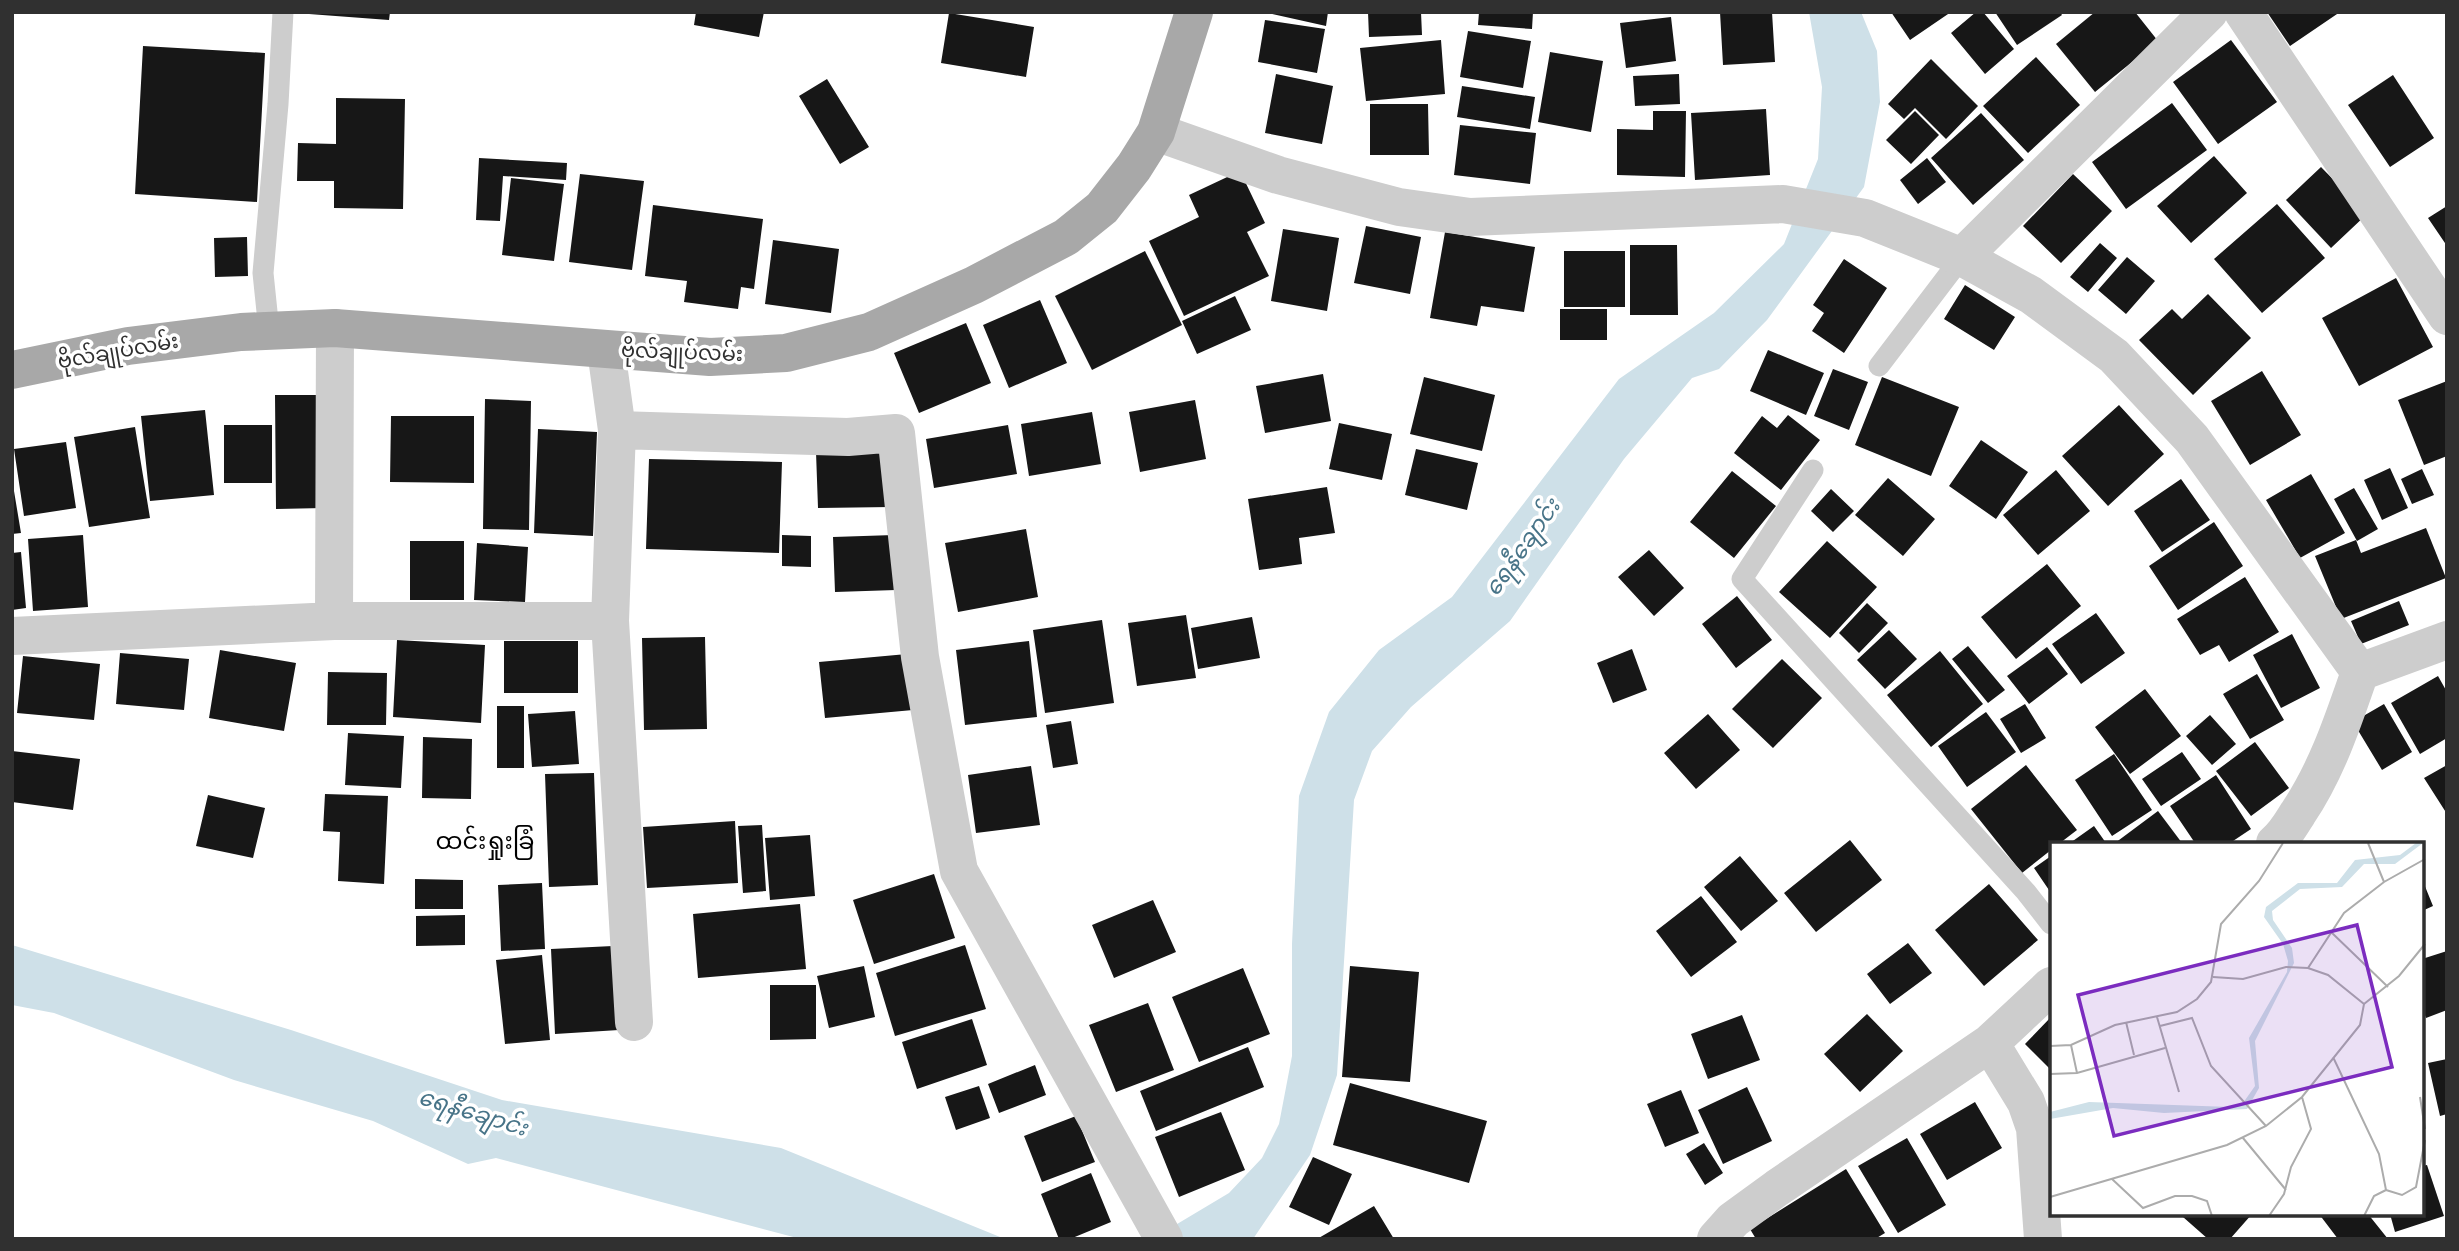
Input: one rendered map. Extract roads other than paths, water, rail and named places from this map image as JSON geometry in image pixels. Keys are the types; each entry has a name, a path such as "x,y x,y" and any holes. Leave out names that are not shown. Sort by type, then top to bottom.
{"main road":[{"name":"ဗိုလ်‌ချုပ်‌လမ်း","path":"12,370 128,346 241,332 335,328 710,357 786,353 869,332 974,285 1066,237 1102,208 1134,167 1156,132 1194,12"}],"street":[{"path":"1962,257 2209,12"},
{"path":"2243,12 2447,316"},
{"path":"1156,132 1278,175 1399,207 1470,218 1783,204 1866,218 1962,257 2031,295 2115,356 2192,439 2360,672"},
{"path":"334,621 335,328"},
{"path":"606,350 617,430 610,621 634,1022"},
{"path":"617,430 848,437 896,433 920,657 960,871 1158,1226"},
{"path":"12,636 334,621 610,621"},
{"path":"2360,672 2447,640"},
{"path":"2276,842 2283,837 2310,795 2337,737 2360,672"},
{"path":"1716,1239 1733,1220 1777,1188 1990,1043 2050,987"},
{"path":"1990,1043 2026,1102 2035,1128 2043,1239"}],"lane":[{"path":"269,331 263,273 283,12"},
{"path":"1879,366 1962,257"},
{"path":"1813,470 1742,579 2026,892 2050,923"}],"water":[{"name":"ရေနီချောင်း","path":"1809,12 1861,12 1877,51 1880,102 1864,187 1767,320 1719,369 1692,378 1624,459 1510,621 1411,707 1372,751 1354,800 1337,1075 1310,1155 1253,1239 1152,1239 1229,1193 1262,1158 1279,1124 1292,1056 1292,944 1299,796 1329,712 1379,650 1452,597 1619,379 1714,313 1784,244 1818,159 1822,87"},
{"name":"ရေနီချောင်း","path":"12,945 291,1030 502,1100 781,1148 1005,1239 801,1239 496,1158 468,1164 373,1121 234,1080 54,1013 12,1005"}],"district":[{"name":"ထင်းရှုးခြံ","path":"485,841"}]}
